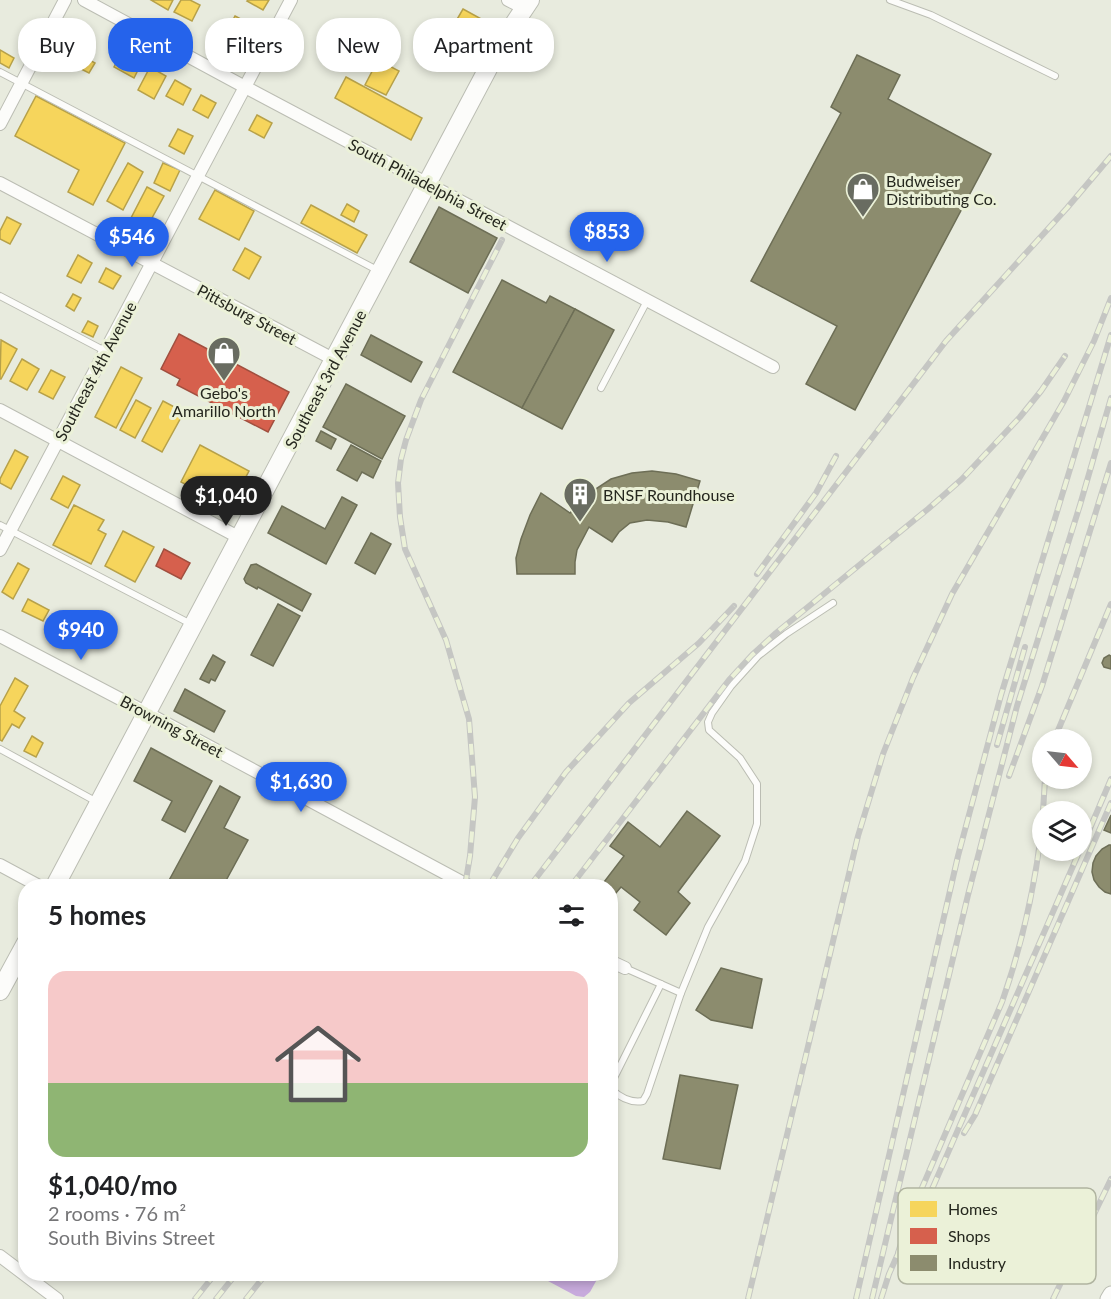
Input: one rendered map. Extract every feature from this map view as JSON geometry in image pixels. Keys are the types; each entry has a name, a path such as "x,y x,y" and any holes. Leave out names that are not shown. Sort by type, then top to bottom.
{"main road":[{"name":"Southeast 3rd Avenue","path":"59,879 382,272 520,3"},
{"path":"0,991 18,958"}],"street":[{"path":"0,123 65,0"},
{"name":"South Philadelphia Street","path":"84,0 773,367"},
{"name":"Southeast 4th Avenue","path":"0,550 5,528 58,441 291,0"},
{"name":"Pittsburg Street","path":"0,183 335,360"},
{"path":"0,410 240,538"},
{"name":"Browning Street","path":"0,636 456,879"},
{"path":"0,865 26,879"},
{"path":"618,965 625,968"},
{"path":"0,1256 18,1270"},
{"path":"33,1281 57,1299"},
{"path":"1108,1299 1111,1294"}],"lane":[{"path":"890,0 931,15 1055,76"},
{"path":"0,72 382,272"},
{"path":"0,296 105,351"},
{"path":"601,388 647,301"},
{"path":"5,528 194,626"},
{"path":"618,1096 636,1102 643,1101 647,1094 681,993 708,927 745,861 757,824 757,784 740,758 709,730 708,722 731,686 758,656 786,634 833,603"},
{"path":"0,749 100,803"},
{"path":"625,968 681,993"},
{"path":"618,1070 662,984"}],"shaded area":[{"path":"548,1281 596,1281 584,1297 576,1296"}],"building: Homes":[{"path":"151,0 173,0 168,10"},
{"path":"181,0 190,0 200,5 193,19 174,12"},
{"path":"248,0 269,0 263,10"},
{"path":"463,9 480,18 458,18"},
{"path":"0,50 14,58 9,68 0,63"},
{"path":"123,72 137,72 134,78"},
{"path":"147,72 159,72 166,76 154,99 138,90"},
{"path":"372,72 398,72 386,95 365,85"},
{"path":"346,77 422,118 411,140 335,98"},
{"path":"175,80 191,89 183,105 166,96"},
{"path":"201,95 216,103 208,118 193,110"},
{"path":"36,96 125,143 93,205 68,192 79,170 15,136"},
{"path":"257,115 272,123 264,138 249,130"},
{"path":"178,129 193,136 184,154 169,146"},
{"path":"128,163 143,172 123,210 107,201"},
{"path":"163,163 180,170 170,191 154,183"},
{"path":"147,187 164,196 147,227 131,218"},
{"path":"215,190 254,211 239,240 199,219"},
{"path":"347,204 359,211 354,222 341,215"},
{"path":"311,205 367,235 357,253 301,223"},
{"path":"7,217 21,224 10,244 0,239 0,231"},
{"path":"245,248 261,257 249,279 233,270"},
{"path":"78,255 92,263 81,283 67,276"},
{"path":"106,268 121,276 113,289 99,282"},
{"path":"73,294 81,298 74,311 66,306"},
{"path":"88,321 98,326 93,337 82,332"},
{"path":"1,340 17,349 0,379"},
{"path":"22,359 39,369 27,390 10,381"},
{"path":"121,367 142,378 116,428 95,417"},
{"path":"51,370 65,377 53,399 39,392"},
{"path":"136,400 151,408 135,438 120,430"},
{"path":"163,401 184,412 162,452 142,441"},
{"path":"200,445 249,471 227,512 203,499 205,495 181,482"},
{"path":"15,450 28,457 11,489 0,483 0,479"},
{"path":"63,476 80,485 68,508 51,499"},
{"path":"74,505 104,520 98,530 106,534 91,564 53,545"},
{"path":"123,531 154,547 135,582 105,566"},
{"path":"18,563 29,569 13,599 2,592"},
{"path":"28,599 49,610 43,621 22,611"},
{"path":"64,611 77,618 69,634 55,627"},
{"path":"15,678 28,686 14,711 25,718 19,728 12,724 2,741 0,740 0,706"},
{"path":"32,736 43,743 36,757 24,751"}],"building: Shops":[{"name":"Gebo's Amarillo North","path":"179,334 289,392 268,432 177,385 180,379 161,369"},
{"path":"164,549 190,563 181,579 156,566"}],"building: Industry":[{"path":"857,55 900,75 888,99 991,154 855,410 806,384 837,326 751,281 841,113 831,107"},
{"path":"439,207 497,238 468,293 410,262"},
{"path":"502,280 546,303 550,296 575,309 522,408 453,372"},
{"path":"575,309 614,330 562,429 522,408"},
{"path":"371,335 422,362 411,382 361,355"},
{"path":"346,384 405,416 382,459 323,427"},
{"path":"321,431 336,439 331,449 316,441"},
{"path":"351,445 381,461 373,478 362,472 357,481 337,470"},
{"name":"BNSF Roundhouse","path":"652,471 676,474 700,481 686,527 647,520 630,523 612,542 589,527 577,550 575,574 517,574 516,558 521,539 541,493 570,513 588,494 611,479 632,473"},
{"path":"342,497 357,505 326,564 268,533 282,506 325,529"},
{"path":"371,533 391,544 375,574 355,563"},
{"path":"256,564 311,594 302,611 246,583 244,579 251,565"},
{"path":"278,604 300,616 273,666 251,655"},
{"path":"213,655 225,662 215,681 211,679 209,683 200,679"},
{"path":"1109,655 1111,656 1111,669 1104,667 1102,663"},
{"path":"185,689 225,711 214,732 174,711"},
{"path":"151,748 212,781 185,832 162,820 172,801 134,781"},
{"path":"220,786 240,797 224,828 248,840 227,879 170,879"},
{"path":"687,811 720,836 678,892 690,903 666,935 634,910 640,902 621,887 618,891 618,879 606,879 624,856 610,846 628,822 660,847"},
{"path":"1111,815 1111,833 1104,830"},
{"path":"1111,845 1111,894 1099,887 1092,872 1096,856"},
{"path":"721,968 762,979 752,1028 711,1020 696,1010"},
{"path":"680,1075 738,1085 720,1169 663,1159"}],"railway":[{"path":"535,879 946,341 1111,156"},
{"path":"466,879 475,797 469,719 446,640 405,549 398,483 406,440 421,400 502,240"},
{"path":"748,1299 858,836 883,754 913,678 952,594 1064,401 1094,341 1111,298"},
{"path":"856,1299 958,856 1001,695 1111,335"},
{"path":"576,879 729,680 752,655 962,479 1020,417 1065,356"},
{"path":"898,1188 968,895 1017,706 1111,398"},
{"path":"757,574 816,493 836,456"},
{"path":"1009,776 1042,686 1111,463"},
{"path":"1059,729 1111,604"},
{"path":"493,879 518,838 566,772 629,703 699,643 734,606"},
{"path":"997,745 1025,647"},
{"path":"1092,824 1111,779"},
{"path":"922,1188 1009,982 1035,877 1044,789"},
{"path":"964,1133 975,1115 1111,803"},
{"path":"932,1188 1075,861"},
{"path":"1096,1210 1111,1179"},
{"path":"872,1299 898,1190"},
{"path":"881,1299 898,1254"},
{"path":"195,1299 209,1281"},
{"path":"216,1299 230,1281"},
{"path":"246,1299 260,1281"},
{"path":"1053,1299 1060,1284"}],"place":[{"name":"Budweiser Distributing Co.","path":"863,218"},
{"name":"Gebo's Amarillo North","path":"224,382"},
{"name":"BNSF Roundhouse","path":"580,523"}]}
